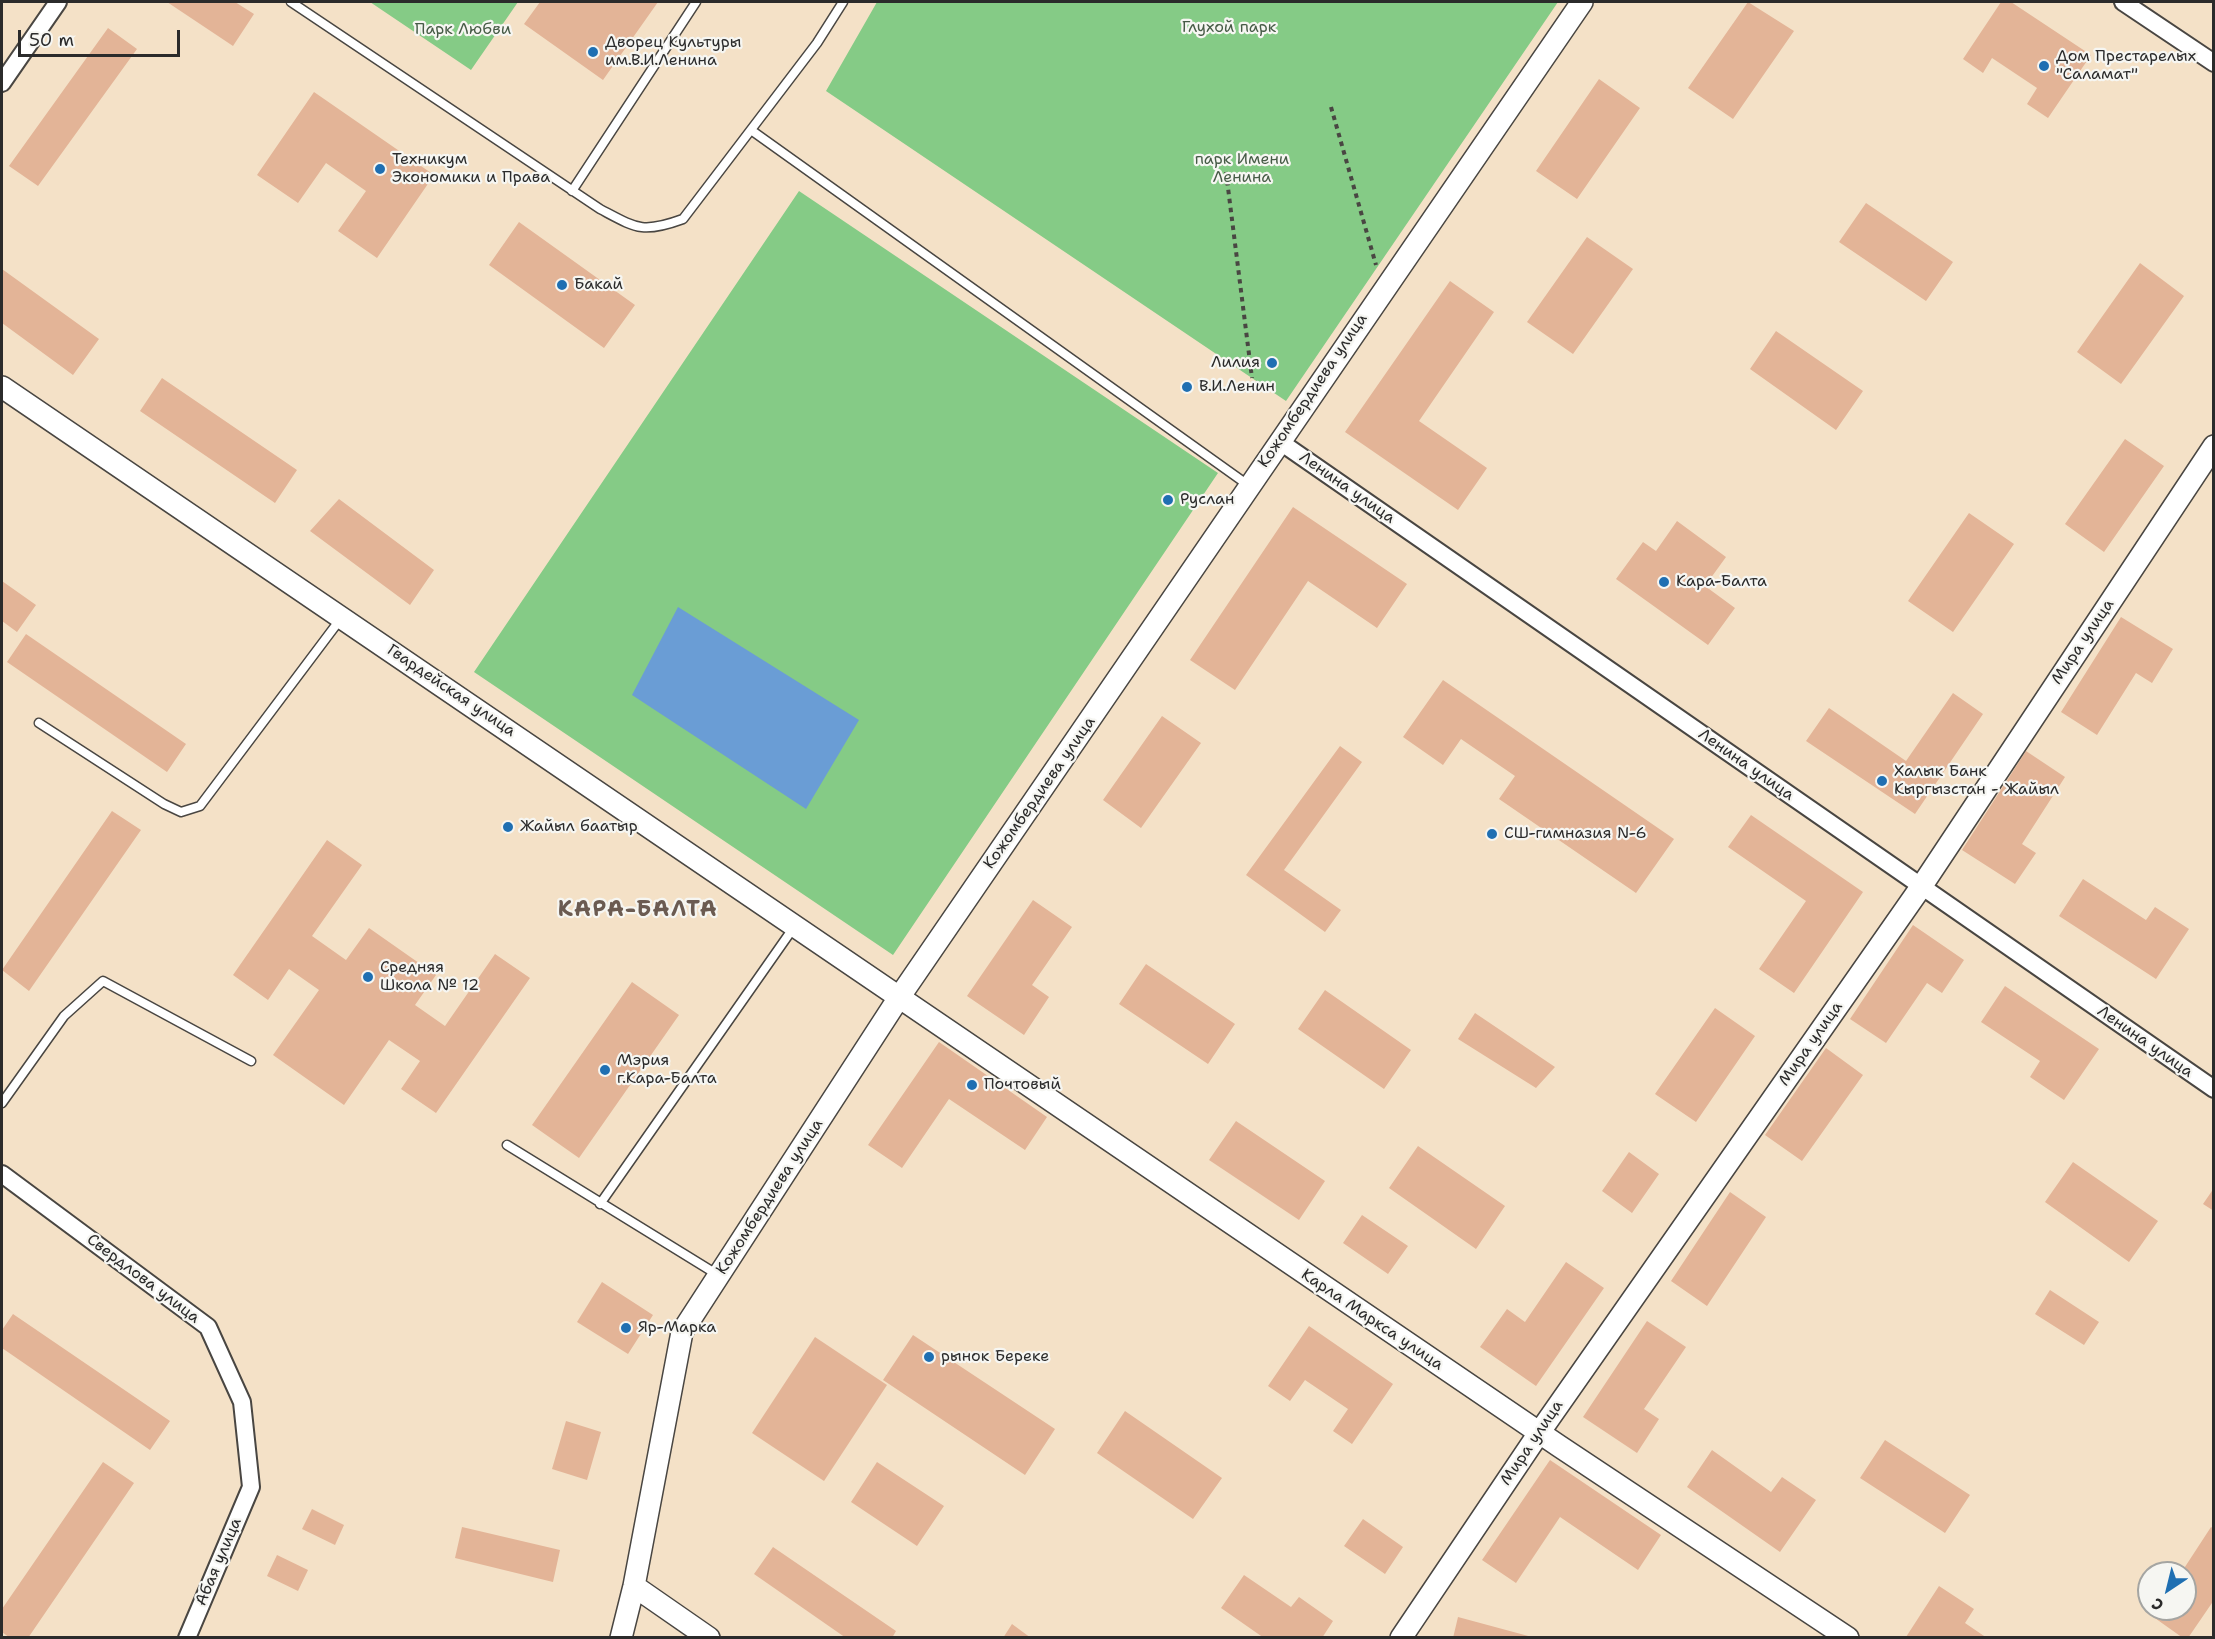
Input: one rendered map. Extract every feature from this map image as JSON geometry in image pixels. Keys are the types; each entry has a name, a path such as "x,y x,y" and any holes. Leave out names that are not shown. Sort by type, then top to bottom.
{"street":[{"path":"2,83 58,2"},
{"name":"Кожомбердиева улица","path":"621,1638 634,1586 682,1332 898,999 1582,2"},
{"path":"2123,2 2214,63"},
{"name":"Гвардейская улица","path":"2,387 342,617 898,999"},
{"name":"Ленина улица","path":"1279,441 2214,1089"},
{"name":"Мира улица","path":"1401,1638 1539,1433 1921,887 2214,446"},
{"name":"Карла Маркса улица","path":"898,999 1539,1433 1848,1638"},
{"name":"Свердлова улица","path":"2,1174 208,1327 242,1402 251,1487"},
{"name":"Абая улица","path":"186,1638 251,1487"},
{"path":"634,1586 709,1638"}],"lane":[{"path":"291,2 572,191 636,229 683,219 818,43 843,2"},
{"path":"572,191 696,2"},
{"path":"751,130 1249,486"},
{"path":"39,723 164,804 182,812 201,806 342,617"},
{"path":"600,1204 795,927"},
{"path":"2,1103 63,1016 103,981 252,1061"},
{"path":"507,1145 718,1276"}],"path":[{"path":"1330,107 1377,267"},
{"path":"1226,172 1252,378"}],"green space":[{"name":"Парк Любви","path":"370,2 518,2 471,70"},
{"name":"парк Имени Ленина","path":"877,2 1558,2 1286,401 826,91"},
{"path":"799,191 1218,473 893,955 474,672"}],"water":[{"path":"678,607 859,720 806,809 632,695"}],"building":[{"path":"167,2 235,2 254,14 233,46"},
{"name":"Дворец Культуры им.В.И.Ленина","path":"540,2 658,2 603,80 524,24"},
{"path":"1748,2 1794,31 1733,119 1688,88"},
{"name":"Дом Престарелых \"Саламат\"","path":"2001,2 2011,2 2091,55 2048,118 2027,104 2037,88 1992,58 1983,73 1963,59"},
{"path":"108,28 137,49 38,186 9,166"},
{"path":"1599,79 1640,108 1577,199 1536,171"},
{"name":"Техникум Экономики и Права","path":"314,92 434,175 377,258 338,231 366,191 326,163 298,203 257,175"},
{"path":"1866,203 1953,262 1926,301 1839,242"},
{"name":"Бакай","path":"519,222 635,305 604,348 489,265"},
{"path":"1587,237 1633,269 1573,354 1527,322"},
{"path":"2140,263 2184,296 2121,384 2077,352"},
{"path":"2,269 99,339 73,375 2,323"},
{"path":"1450,281 1494,312 1419,421 1487,468 1458,510 1345,432"},
{"path":"1776,331 1863,391 1836,430 1750,369"},
{"path":"162,378 297,470 275,503 140,411"},
{"path":"2125,439 2164,466 2104,552 2065,524"},
{"path":"339,499 434,570 410,605 310,531"},
{"path":"1293,507 1407,584 1377,628 1308,581 1235,690 1190,660"},
{"path":"1969,513 2014,544 1953,632 1908,601"},
{"name":"Кара-Балта","path":"1677,521 1726,557 1705,586 1735,608 1708,645 1616,579 1643,542 1656,551"},
{"path":"2,581 36,605 17,632 2,621"},
{"path":"2121,617 2173,649 2152,683 2136,673 2097,735 2061,712"},
{"path":"26,634 186,744 167,772 7,662"},
{"path":"1443,680 1674,839 1636,893 1499,799 1515,776 1461,739 1443,765 1403,737"},
{"path":"1953,693 1983,714 1915,814 1806,741 1829,708 1906,761"},
{"path":"1162,716 1201,743 1141,828 1103,800"},
{"path":"1340,746 1362,762 1284,870 1341,910 1325,932 1246,875"},
{"path":"2026,751 2065,777 2022,844 2036,853 2015,884 1962,850"},
{"path":"112,811 141,830 29,991 2,970"},
{"path":"1751,815 1863,892 1794,993 1759,969 1806,901 1728,847"},
{"name":"Средняя Школа № 12","path":"327,840 362,865 312,936 346,960 369,928 436,975 415,1005 445,1026 495,954 530,978 436,1113 401,1089 420,1061 389,1040 344,1105 273,1055 319,990 289,969 268,1000 233,975"},
{"path":"2083,879 2146,920 2155,907 2189,929 2156,979 2059,916"},
{"path":"1033,900 1072,927 1032,985 1049,997 1024,1035 967,996"},
{"path":"1913,925 1964,960 1942,993 1927,983 1886,1043 1850,1019"},
{"path":"1146,964 1235,1024 1208,1064 1119,1004"},
{"name":"Мэрия г.Кара-Балта","path":"632,982 679,1015 579,1158 532,1125"},
{"path":"2005,986 2099,1049 2064,1100 2030,1077 2040,1061 1981,1022"},
{"path":"1325,990 1411,1050 1384,1089 1298,1029"},
{"path":"1715,1008 1755,1036 1696,1122 1655,1094"},
{"path":"1475,1013 1555,1067 1536,1088 1458,1039"},
{"path":"939,1042 1047,1117 1025,1150 949,1099 902,1168 868,1145"},
{"path":"1826,1048 1863,1075 1802,1161 1765,1135"},
{"path":"1236,1121 1325,1181 1299,1220 1209,1160"},
{"path":"1418,1146 1505,1206 1476,1249 1389,1188"},
{"path":"1629,1152 1659,1174 1632,1213 1602,1191"},
{"path":"2073,1162 2158,1221 2129,1262 2045,1202"},
{"path":"2214,1188 2214,1211 2203,1204"},
{"path":"1730,1192 1766,1217 1707,1306 1671,1281"},
{"path":"1362,1215 1408,1246 1388,1274 1343,1243"},
{"path":"1566,1262 1604,1288 1536,1386 1480,1347 1507,1309 1525,1322"},
{"path":"602,1282 653,1315 628,1354 577,1322"},
{"path":"2050,1290 2099,1322 2084,1345 2035,1314"},
{"path":"13,1314 170,1421 150,1450 2,1348 2,1330"},
{"path":"1647,1321 1686,1347 1644,1409 1659,1419 1637,1453 1583,1417"},
{"path":"1309,1326 1393,1384 1352,1444 1333,1431 1348,1409 1305,1380 1290,1401 1268,1386"},
{"path":"913,1335 1055,1429 1025,1475 883,1380"},
{"path":"815,1337 887,1385 824,1481 752,1433"},
{"path":"1125,1411 1222,1478 1193,1519 1097,1453"},
{"path":"566,1421 601,1432 587,1480 552,1469"},
{"path":"1885,1440 1970,1495 1945,1533 1860,1478"},
{"path":"1712,1450 1771,1492 1782,1477 1816,1500 1780,1552 1687,1487"},
{"path":"1550,1460 1661,1535 1638,1570 1560,1517 1516,1583 1482,1560"},
{"path":"103,1462 134,1483 28,1638 10,1638 2,1632 2,1609"},
{"path":"877,1462 944,1506 917,1546 851,1502"},
{"path":"312,1509 344,1525 335,1545 302,1529"},
{"path":"1363,1519 1403,1547 1385,1574 1344,1546"},
{"path":"462,1527 560,1550 553,1582 455,1558"},
{"path":"2211,1527 2214,1529 2214,1600 2188,1638 2183,1638 2159,1621 2197,1621 2197,1561 2189,1561"},
{"path":"773,1547 896,1631 892,1638 846,1638 754,1574"},
{"path":"277,1555 308,1570 298,1591 267,1576"},
{"path":"1244,1575 1291,1607 1299,1597 1333,1621 1322,1638 1264,1638 1221,1608"},
{"path":"1939,1586 1974,1609 1965,1623 1987,1638 1906,1637"},
{"path":"1458,1617 1532,1637 1532,1638 1453,1638"},
{"path":"1012,1624 1031,1638 1003,1638"}],"place":[{"name":"Дворец Культуры им.В.И.Ленина","path":"593,52"},
{"name":"Дом Престарелых \"Саламат\"","path":"2044,66"},
{"name":"Техникум Экономики и Права","path":"380,169"},
{"name":"Бакай","path":"562,285"},
{"name":"Лилия","path":"1272,363"},
{"name":"В.И.Ленин","path":"1187,387"},
{"name":"Руслан","path":"1168,500"},
{"name":"Кара-Балта","path":"1664,582"},
{"name":"Халык Банк Кыргызстан - Жайыл","path":"1882,781"},
{"name":"Жайыл баатыр","path":"508,827"},
{"name":"СШ-гимназия N-6","path":"1492,834"},
{"name":"Средняя Школа № 12","path":"368,977"},
{"name":"Мэрия г.Кара-Балта","path":"605,1070"},
{"name":"Почтовый","path":"972,1085"},
{"name":"Яр-Марка","path":"626,1328"},
{"name":"рынок Береке","path":"929,1357"}],"district":[{"name":"КАРА-БАЛТА","path":"638,910"}],"park label":[{"name":"Глухой парк","path":"1229,28"}]}
